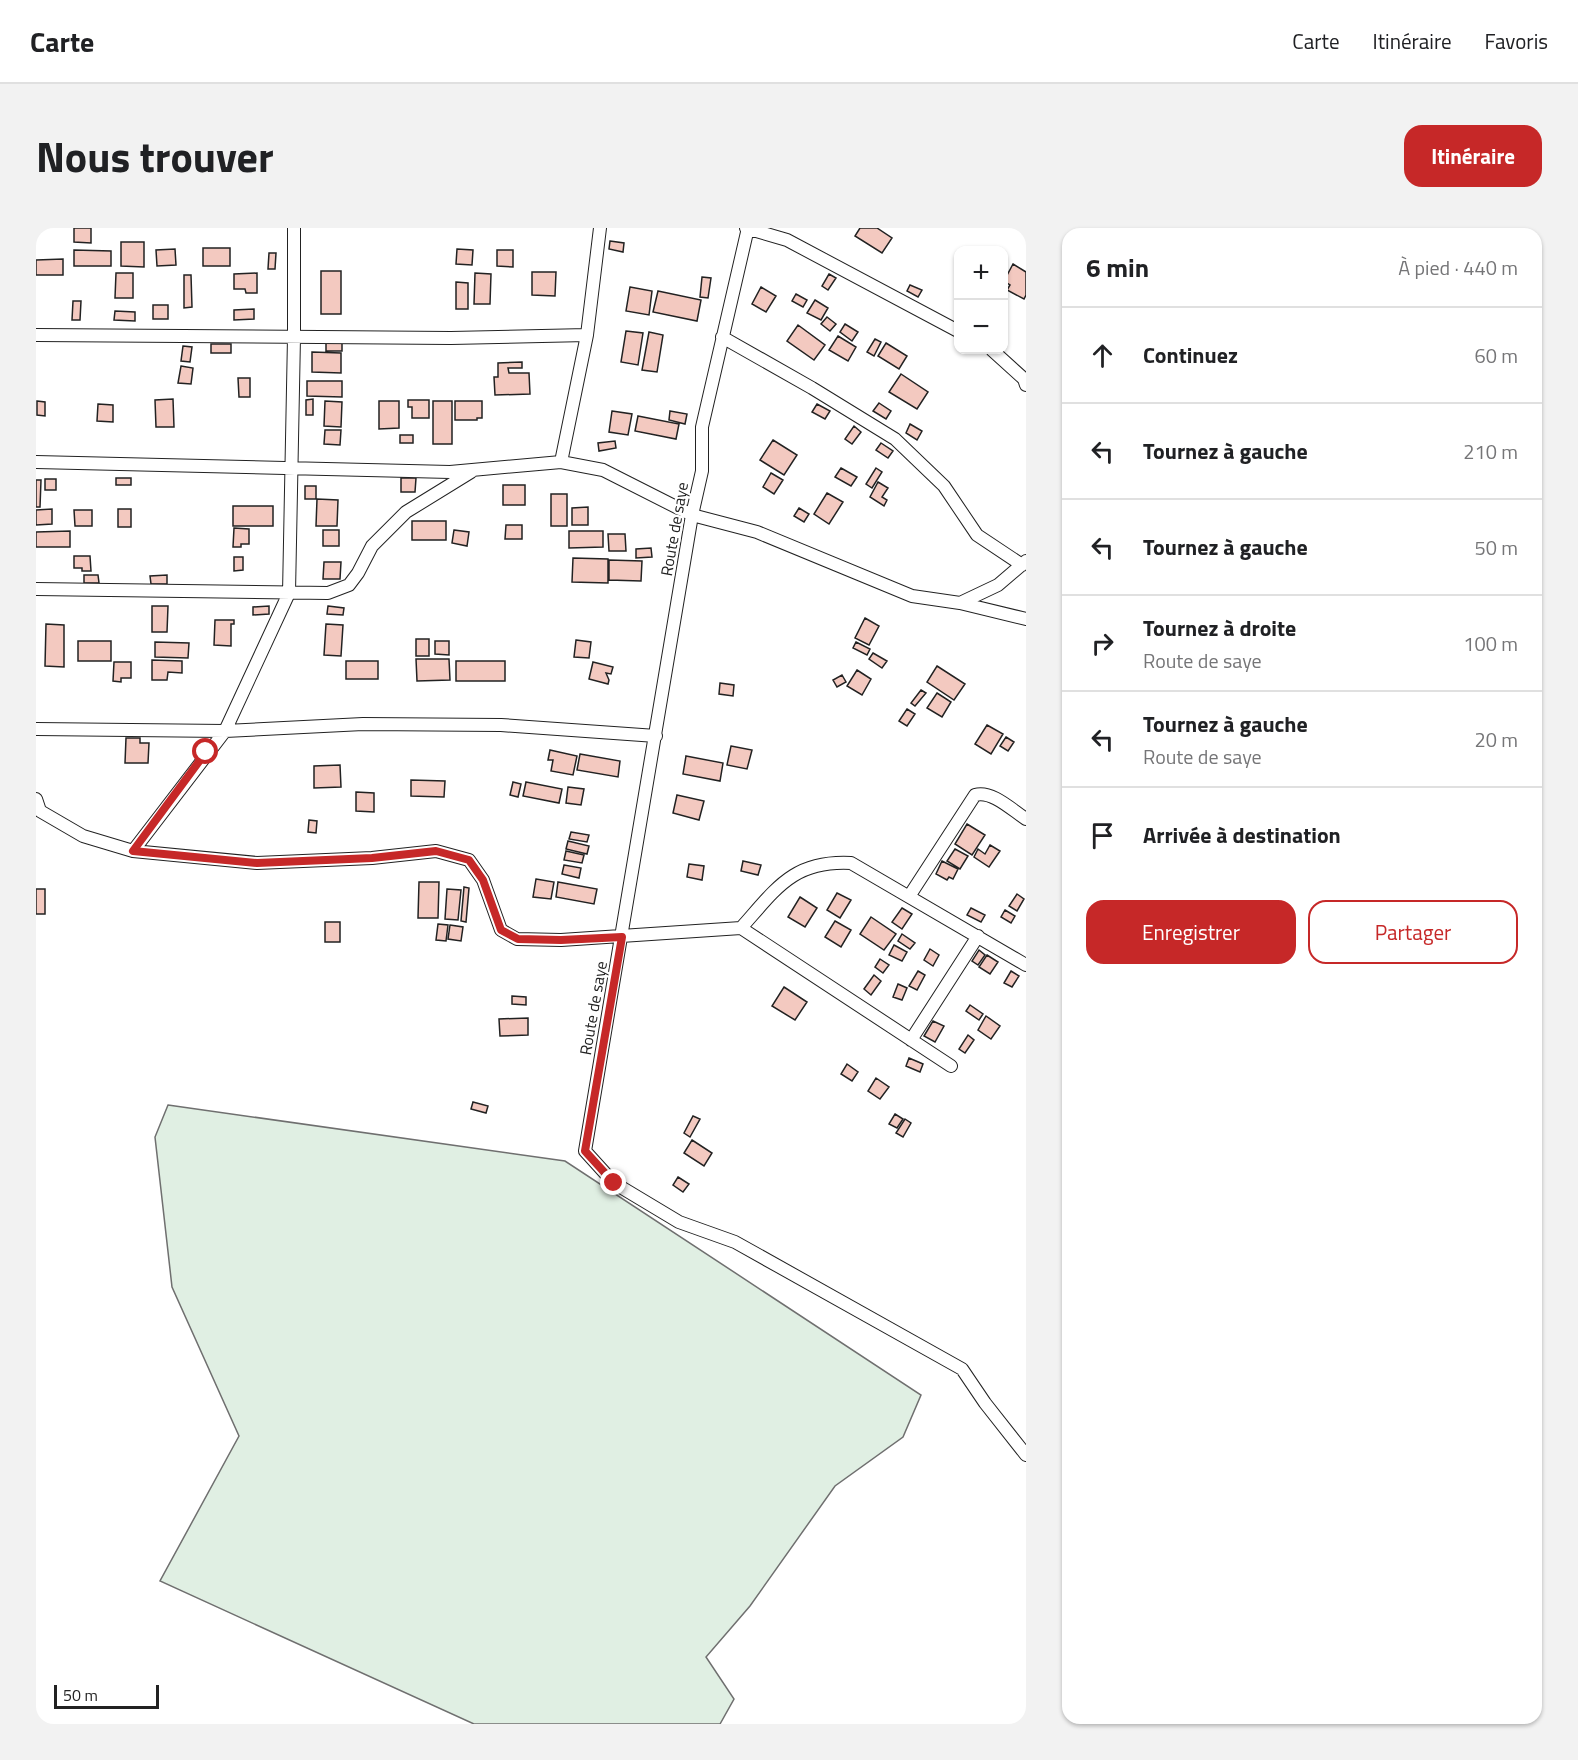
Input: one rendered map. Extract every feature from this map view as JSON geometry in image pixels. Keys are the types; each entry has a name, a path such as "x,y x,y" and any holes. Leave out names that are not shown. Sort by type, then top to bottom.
{"street":[{"path":"133,851 225,730 289,593 294,228"},
{"path":"561,462 587,335 600,228"},
{"path":"747,228 787,240 954,329"},
{"name":"Route de saye","path":"747,228 702,427 702,471 692,515 585,1151 614,1183 680,1222 735,1242 962,1369 985,1403 1026,1455"},
{"path":"36,335 451,338 587,335"},
{"path":"722,337 895,439 944,486 977,535 1024,563 998,585 960,603"},
{"path":"996,354 1024,379 1026,385"},
{"path":"36,462 450,472 561,462 603,470 692,515 757,532 912,596 960,603 1026,619"},
{"path":"36,589 328,593 349,585 372,546 406,512 475,470"},
{"path":"36,729 225,730 363,724 501,724 656,735"},
{"path":"910,896 975,795 991,796 1026,819"},
{"path":"37,808 83,836 133,851 257,863 372,858 436,851 469,860 483,880 501,930 518,939 561,940 622,937 741,928 951,1066"},
{"path":"741,928 783,881 808,868 832,862 851,863 1026,965"},
{"path":"911,1040 978,936"}],"green space":[{"path":"168,1105 565,1161 921,1395 903,1437 835,1486 750,1606 706,1657 734,1699 720,1724 474,1724 160,1581 239,1436 172,1287 155,1137"}],"building":[{"path":"74,228 91,228 91,243 74,242"},
{"path":"860,228 877,228 892,238 882,253 855,236"},
{"path":"610,241 624,243 623,252 609,249"},
{"path":"121,242 144,242 144,267 121,266"},
{"path":"203,248 230,248 230,266 203,266"},
{"path":"175,249 176,265 157,266 156,250"},
{"path":"457,249 473,250 472,265 456,264"},
{"path":"74,250 111,251 111,266 74,266"},
{"path":"497,250 513,250 513,267 497,266"},
{"path":"269,253 276,253 275,269 268,269"},
{"path":"63,259 63,275 36,275 36,260"},
{"path":"1013,264 1026,272 1024,299 1008,291 1010,285 1008,273"},
{"path":"321,271 341,271 341,314 321,314"},
{"path":"532,272 556,272 555,296 532,295"},
{"path":"116,273 133,273 133,298 115,298"},
{"path":"257,273 257,293 246,293 245,289 234,289 234,274"},
{"path":"475,273 491,274 490,304 474,304"},
{"path":"829,274 836,278 828,290 822,286"},
{"path":"184,275 191,275 192,307 184,308"},
{"path":"702,277 711,278 708,298 700,297"},
{"path":"456,282 468,283 468,309 456,309"},
{"path":"910,285 922,290 918,297 907,291"},
{"path":"630,287 652,291 649,315 626,311"},
{"path":"761,287 776,296 766,312 752,304"},
{"path":"658,291 701,300 697,321 653,312"},
{"path":"796,294 807,300 803,307 792,301"},
{"path":"815,300 828,308 821,320 807,313"},
{"path":"73,301 81,301 80,320 72,320"},
{"path":"153,305 168,305 168,319 153,319"},
{"path":"254,309 254,319 234,320 234,310"},
{"path":"115,311 135,312 135,321 114,320"},
{"path":"827,317 836,324 830,331 821,324"},
{"path":"845,324 858,332 852,341 840,332"},
{"path":"798,325 825,345 814,360 787,341"},
{"path":"626,331 643,333 638,365 621,362"},
{"path":"649,332 663,335 657,372 642,370"},
{"path":"838,336 856,347 848,361 829,350"},
{"path":"875,339 881,342 874,356 867,352"},
{"path":"326,340 342,341 342,351 326,351"},
{"path":"886,343 907,356 899,369 878,356"},
{"path":"211,344 231,344 231,353 211,353"},
{"path":"183,346 192,347 190,362 181,361"},
{"path":"312,352 341,353 341,373 312,372"},
{"path":"522,362 522,368 508,368 509,373 529,373 530,394 495,395 494,377 498,377 498,363"},
{"path":"181,366 193,368 191,384 178,383"},
{"path":"901,374 928,392 917,409 889,392"},
{"path":"238,378 250,378 250,397 239,397"},
{"path":"307,381 342,381 342,397 307,396"},
{"path":"173,399 174,427 156,427 155,400"},
{"path":"313,399 313,415 306,415 306,400"},
{"path":"408,400 429,400 429,418 412,418 412,407 408,407"},
{"path":"37,401 45,402 45,416 37,415"},
{"path":"325,401 342,402 341,427 324,426"},
{"path":"379,401 399,401 399,428 379,429"},
{"path":"433,401 452,401 452,444 433,444"},
{"path":"455,401 482,401 482,418 455,420"},
{"path":"879,403 891,411 886,419 873,411"},
{"path":"98,404 113,405 113,422 97,421"},
{"path":"817,404 830,411 825,419 812,412"},
{"path":"612,411 632,414 628,435 609,432"},
{"path":"670,411 687,414 685,424 669,420"},
{"path":"638,416 679,424 676,439 635,431"},
{"path":"910,424 922,431 917,440 906,433"},
{"path":"854,426 861,432 852,444 845,439"},
{"path":"325,430 341,430 340,445 324,444"},
{"path":"400,435 413,435 413,443 400,443"},
{"path":"773,440 797,455 784,475 760,460"},
{"path":"615,441 616,448 599,451 598,443"},
{"path":"881,443 893,451 888,458 876,450"},
{"path":"841,468 857,477 851,486 835,477"},
{"path":"876,468 882,472 872,488 866,484"},
{"path":"771,473 783,480 774,494 763,487"},
{"path":"116,478 131,478 131,485 116,485"},
{"path":"401,478 416,478 415,492 401,492"},
{"path":"45,479 56,479 56,490 45,490"},
{"path":"36,480 41,480 40,507 36,507"},
{"path":"878,482 888,488 882,497 887,500 884,506 870,497"},
{"path":"503,485 525,485 525,505 503,505"},
{"path":"305,486 316,486 316,499 305,499"},
{"path":"827,493 843,502 829,524 814,514"},
{"path":"551,494 567,494 567,526 551,526"},
{"path":"317,499 338,500 337,526 316,526"},
{"path":"233,506 273,506 273,526 233,526"},
{"path":"588,507 588,525 572,525 572,508"},
{"path":"799,508 809,514 804,522 794,516"},
{"path":"52,509 52,524 36,525 36,510"},
{"path":"118,509 131,509 131,527 118,527"},
{"path":"74,510 92,510 92,526 75,526"},
{"path":"412,521 446,521 446,540 412,540"},
{"path":"506,525 522,525 522,539 505,539"},
{"path":"234,528 249,529 249,544 233,547"},
{"path":"323,530 339,530 339,546 323,546"},
{"path":"454,530 469,532 467,546 452,543"},
{"path":"70,531 70,547 36,547 36,532"},
{"path":"569,531 603,531 603,547 569,548"},
{"path":"608,534 625,534 626,551 609,551"},
{"path":"651,548 652,557 636,558 636,549"},
{"path":"74,556 90,556 91,571 74,568"},
{"path":"234,557 243,557 243,570 234,571"},
{"path":"573,558 608,559 608,583 572,582"},
{"path":"609,560 642,561 641,581 609,580"},
{"path":"324,562 341,562 340,579 323,579"},
{"path":"84,575 98,575 99,583 84,583"},
{"path":"167,575 167,584 151,584 150,576"},
{"path":"152,606 168,606 167,632 152,632"},
{"path":"269,606 269,614 253,615 253,607"},
{"path":"328,606 344,608 343,615 327,614"},
{"path":"865,618 879,626 869,645 855,638"},
{"path":"215,620 234,620 234,624 231,624 231,646 214,645"},
{"path":"46,624 64,625 64,667 45,666"},
{"path":"326,624 343,625 341,656 324,655"},
{"path":"416,639 429,639 429,656 416,656"},
{"path":"576,640 591,642 589,658 574,657"},
{"path":"78,641 111,641 111,661 78,661"},
{"path":"435,641 449,641 449,655 435,654"},
{"path":"155,642 189,643 188,658 155,657"},
{"path":"856,642 870,649 867,655 853,648"},
{"path":"873,653 887,661 882,668 869,659"},
{"path":"416,659 449,659 450,680 417,681"},
{"path":"152,660 182,661 182,673 168,672 167,680 152,680"},
{"path":"346,661 378,661 378,679 346,679"},
{"path":"456,661 505,661 505,681 456,681"},
{"path":"114,662 131,662 131,678 121,678 121,682 113,681"},
{"path":"593,662 613,667 611,674 606,673 608,684 589,679"},
{"path":"937,666 965,684 954,700 927,682"},
{"path":"857,670 871,679 862,695 847,686"},
{"path":"842,675 846,682 837,687 833,680"},
{"path":"720,683 734,685 733,696 719,694"},
{"path":"921,690 926,693 915,706 911,703"},
{"path":"937,693 951,702 942,717 927,708"},
{"path":"907,709 915,714 907,726 899,721"},
{"path":"987,725 1003,734 991,754 975,744"},
{"path":"1006,737 1014,742 1008,751 1000,746"},
{"path":"126,738 140,738 140,743 149,743 148,763 125,763"},
{"path":"731,746 752,750 747,769 727,765"},
{"path":"550,750 577,756 573,775 551,771 553,760 548,760"},
{"path":"580,754 620,761 618,777 577,770"},
{"path":"686,756 723,763 720,781 683,774"},
{"path":"340,765 341,787 314,788 314,766"},
{"path":"411,780 445,781 444,797 411,796"},
{"path":"513,782 521,784 518,797 510,795"},
{"path":"526,782 562,789 559,803 523,796"},
{"path":"568,787 584,789 581,805 566,803"},
{"path":"356,792 374,793 374,812 356,811"},
{"path":"677,795 704,801 699,820 673,813"},
{"path":"309,820 317,821 316,833 308,832"},
{"path":"967,824 985,835 972,855 955,844"},
{"path":"571,832 589,835 587,842 569,839"},
{"path":"568,841 589,846 587,854 566,849"},
{"path":"990,845 1000,851 989,867 974,857 978,849 985,854"},
{"path":"955,849 968,856 960,869 947,861"},
{"path":"566,851 584,855 582,863 564,860"},
{"path":"743,861 761,865 758,875 741,871"},
{"path":"942,861 958,869 953,879 949,877 947,880 936,874"},
{"path":"689,864 704,866 702,880 687,877"},
{"path":"564,865 581,868 579,878 562,874"},
{"path":"536,879 554,882 551,899 533,897"},
{"path":"419,882 439,882 438,918 418,918"},
{"path":"558,882 597,889 594,904 556,897"},
{"path":"464,887 469,888 466,922 461,921"},
{"path":"36,889 45,889 45,914 36,914"},
{"path":"447,889 461,890 458,920 445,919"},
{"path":"837,893 851,900 840,918 827,910"},
{"path":"1017,894 1024,899 1017,911 1009,906"},
{"path":"800,897 817,908 805,927 788,917"},
{"path":"902,908 912,914 902,929 892,922"},
{"path":"971,908 985,915 981,922 967,915"},
{"path":"1005,910 1015,916 1011,923 1001,917"},
{"path":"871,917 896,934 884,950 860,934"},
{"path":"835,921 851,930 841,947 825,937"},
{"path":"325,922 340,922 340,942 325,942"},
{"path":"438,924 448,925 446,941 436,940"},
{"path":"450,925 463,927 461,941 448,939"},
{"path":"902,934 915,943 910,949 898,941"},
{"path":"894,945 907,952 902,961 889,955"},
{"path":"930,949 939,955 933,966 924,960"},
{"path":"979,950 985,955 978,965 972,961"},
{"path":"987,955 998,962 990,974 979,967"},
{"path":"880,959 889,965 883,973 875,967"},
{"path":"918,971 925,975 917,990 909,986"},
{"path":"1011,971 1019,976 1012,987 1004,983"},
{"path":"874,975 881,981 871,995 864,989"},
{"path":"898,984 907,988 902,1000 893,997"},
{"path":"784,987 807,1002 795,1020 772,1006"},
{"path":"512,996 526,997 526,1005 512,1004"},
{"path":"970,1005 983,1014 979,1020 966,1011"},
{"path":"986,1016 1000,1026 991,1039 978,1030"},
{"path":"528,1018 528,1035 500,1036 499,1019"},
{"path":"933,1021 944,1026 935,1042 924,1036"},
{"path":"968,1035 974,1040 965,1053 959,1049"},
{"path":"909,1058 923,1064 920,1072 906,1066"},
{"path":"847,1064 858,1072 852,1081 841,1074"},
{"path":"876,1078 889,1087 880,1099 868,1091"},
{"path":"473,1102 488,1106 486,1113 471,1109"},
{"path":"895,1114 903,1119 897,1128 889,1124"},
{"path":"693,1116 700,1119 690,1137 684,1133"},
{"path":"905,1119 911,1123 903,1137 896,1133"},
{"path":"692,1140 712,1153 704,1166 684,1153"},
{"path":"678,1177 689,1184 683,1192 673,1185"}],"route":[{"path":"206,752 133,851 257,863 372,858 436,851 469,860 483,880 501,930 518,939 561,940 622,937 585,1151 614,1183"}]}
